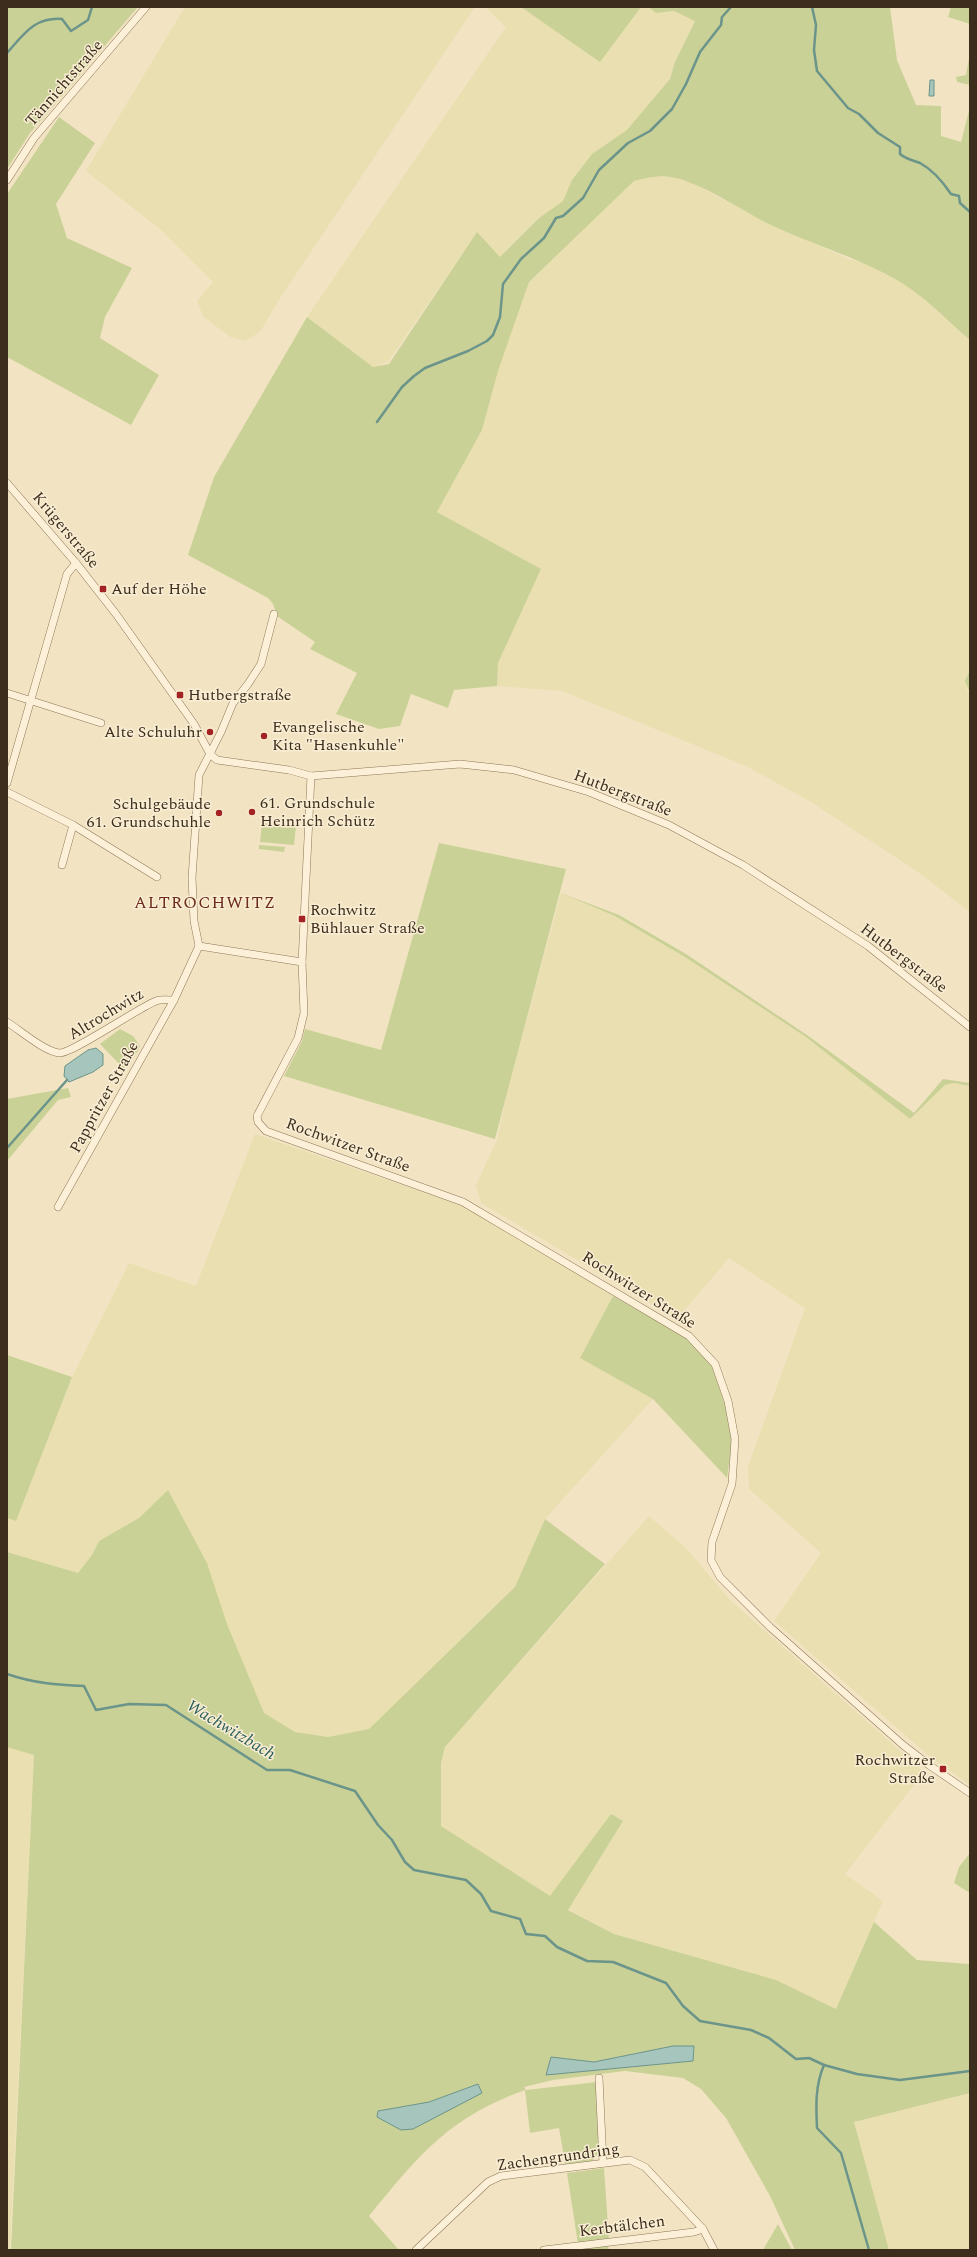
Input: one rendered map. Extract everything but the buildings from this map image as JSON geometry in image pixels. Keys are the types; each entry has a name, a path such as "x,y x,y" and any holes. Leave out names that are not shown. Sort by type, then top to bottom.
{"street":[{"name":"Tännichtstraße","path":"7,180 34,138 146,7"},
{"name":"Krügerstraße","path":"7,483 76,563 139,644 194,724 210,754"},
{"path":"7,783 67,574 76,563"},
{"path":"174,1000 199,946 194,921 192,878 199,775 233,703 261,664 274,614"},
{"path":"7,693 101,723"},
{"name":"Hutbergstraße","path":"210,754 224,762 289,770 312,776 460,764 514,770 589,792 669,825 743,865 868,946 970,1027"},
{"path":"199,946 302,962 312,776"},
{"path":"7,792 73,825 157,877"},
{"path":"62,865 73,825"},
{"name":"Rochwitzer Straße","path":"302,962 304,998 301,1027 292,1050 257,1116 258,1122 266,1131 463,1202 690,1336 715,1364 728,1402 735,1439 732,1484 712,1542 711,1560 720,1577 770,1627 903,1745 929,1766 970,1793"},
{"name":"Altrochwitz","path":"7,1022 50,1050 61,1054 70,1052 100,1032 157,1000 174,1000"},
{"name":"Pappritzer Straße","path":"58,1207 174,1000"},
{"path":"598,2078 603,2163"},
{"name":"Zachengrundring","path":"416,2250 488,2182 502,2176 630,2160 638,2162 703,2228 714,2250"},
{"name":"Kerbtälchen","path":"544,2250 694,2232 703,2228"}],"shaded area":[{"path":"185,7 475,7 280,298 260,332 245,341 230,337 203,316 197,301 213,282 161,230 86,171"},
{"path":"485,7 521,7 600,61 641,7 648,7 656,13 674,11 695,20 675,62 670,79 627,131 592,154 572,180 563,201 539,218 500,258 477,232 388,362 373,367 307,317 506,27"},
{"path":"654,176 671,177 692,183 773,226 849,259 867,264 909,287 970,339 970,670 968,672 967,690 970,693 970,912 918,872 811,802 746,766 562,691 497,686 498,663 541,569 437,512 482,430 498,371 529,282 634,181"},
{"path":"561,893 615,916 685,957 806,1037 910,1119 945,1085 954,1083 970,1086 970,1785 928,1755 774,1621 821,1553 749,1489 748,1467 805,1308 729,1258 677,1319 481,1203 476,1185 497,1140 508,1090"},
{"path":"255,1134 466,1207 613,1296 580,1358 653,1399 545,1519 515,1587 369,1729 328,1737 295,1732 264,1714 227,1624 207,1563 168,1490 139,1518 99,1541 92,1555 78,1573 7,1552 7,1518 16,1521 72,1377 129,1263 196,1286"},
{"path":"649,1516 686,1548 730,1600 924,1772 845,1874 883,1901 836,2009 776,1980 614,1934 568,1909 623,1822 611,1814 550,1897 441,1826 441,1763 445,1747"},
{"path":"7,1747 34,1754 10,2250 7,2250"},
{"path":"970,2093 970,2250 889,2250 854,2122"}],"green space":[{"path":"7,7 138,7 30,133 7,169"},
{"path":"521,7 641,7 600,62"},
{"path":"648,7 890,7 897,60 916,105 941,106 941,136 961,142 970,107 970,340 916,293 892,277 876,269 790,234 708,191 682,180 661,176 634,181 529,282 498,371 482,430 437,512 541,569 498,663 497,686 454,690 448,708 411,694 400,726 379,729 336,714 357,673 310,649 315,642 277,616 273,604 268,598 188,555 214,477 307,317 373,367 389,364 477,232 500,257 539,218 563,201 572,180 592,154 627,130 670,79 675,62 695,21 674,11 656,13"},
{"path":"951,7 970,7 970,24 948,17"},
{"path":"970,53 970,85 957,82 956,77 966,75"},
{"path":"59,117 95,143 56,204 67,238 132,268 105,317 100,338 159,375 131,425 7,357 7,194"},
{"path":"970,670 970,693 965,681"},
{"path":"262,823 296,826 294,845 260,842"},
{"path":"439,843 566,869 495,1139 284,1076 302,1041 305,1029 381,1050"},
{"path":"259,845 285,847 284,852 259,849"},
{"path":"561,893 619,915 686,954 807,1035 914,1113 943,1079 970,1083 970,1086 954,1083 945,1085 910,1119 806,1037 685,957 615,916"},
{"path":"120,1029 133,1036 140,1046 138,1051 124,1069 100,1044"},
{"path":"68,1088 71,1097 58,1100 7,1161 7,1099"},
{"path":"613,1296 688,1339 712,1366 725,1405 732,1441 727,1478 653,1399 580,1358"},
{"path":"7,1355 72,1377 16,1521 7,1518"},
{"path":"168,1490 207,1563 227,1624 264,1713 295,1732 328,1737 369,1729 515,1587 545,1519 605,1564 445,1747 441,1763 441,1826 550,1896 611,1814 623,1821 568,1910 614,1934 776,1980 836,2009 874,1922 917,1960 970,1964 970,2093 854,2122 889,2250 795,2250 770,2196 726,2118 701,2089 683,2078 625,2071 553,2080 524,2087 526,2090 597,2082 599,2153 592,2161 565,2164 559,2128 530,2133 525,2090 498,2101 455,2126 420,2157 369,2216 399,2250 11,2250 34,1755 7,1747 7,1552 78,1573 92,1555 99,1541 139,1518","holes":["673,2046 694,2046 693,2061 546,2075 551,2057 594,2062","478,2084 401,2130 378,2111 429,2102"]},
{"path":"970,1853 970,1893 954,1883 959,1867"},
{"path":"604,2168 609,2240 578,2244 567,2173"},
{"path":"778,2224 792,2250 763,2250"},
{"path":"608,2246 609,2250 581,2250 582,2249"}],"water":[{"path":"930,80 934,80 934,96 929,96"},
{"path":"96,1048 103,1054 103,1065 93,1072 69,1082 64,1076 65,1066 88,1050"},
{"path":"673,2046 694,2046 693,2061 546,2075 551,2057 594,2062"},
{"path":"478,2084 482,2093 413,2129 401,2130 377,2117 378,2111 429,2102"}],"waterway":[{"path":"7,53 24,33 37,24 52,19 62,19 71,31 88,20 92,7"},
{"path":"377,422 402,387 414,376 425,368 468,351 487,341 493,335 500,317 503,284 521,259 544,238 556,218 563,216 583,198 599,170 628,143 650,131 672,109 686,84 700,52 721,25 722,17 731,7"},
{"path":"812,7 816,25 814,50 817,71 848,108 859,114 878,133 900,147 900,154 929,169 951,194 959,196 960,203 970,212"},
{"path":"7,1148 67,1080"},
{"name":"Wachwitzbach","path":"7,1674 26,1680 45,1683 84,1686 96,1710 129,1704 166,1705 267,1770 290,1770 355,1791 378,1825 392,1840 405,1862 414,1870 466,1880 481,1894 491,1911 520,1919 526,1934 545,1936 557,1947 587,1961 613,1962 666,1983 683,2006 700,2021 751,2030 769,2038 796,2059 809,2058 824,2065 819,2081 816,2104 817,2128 841,2153 869,2250"},
{"path":"824,2065 857,2074 900,2080 970,2071"}],"place":[{"name":"Auf der Höhe","path":"103,589"},
{"name":"Hutbergstraße","path":"180,695"},
{"name":"Alte Schuluhr","path":"210,732"},
{"name":"Evangelische Kita \"Hasenkuhle\"","path":"264,736"},
{"name":"61. Grundschule Heinrich Schütz","path":"252,812"},
{"name":"Schulgebäude 61. Grundschuhle","path":"219,813"},
{"name":"Rochwitz Bühlauer Straße","path":"302,919"},
{"name":"Rochwitzer Straße","path":"943,1769"}],"district":[{"name":"ALTROCHWITZ","path":"205,903"}]}
